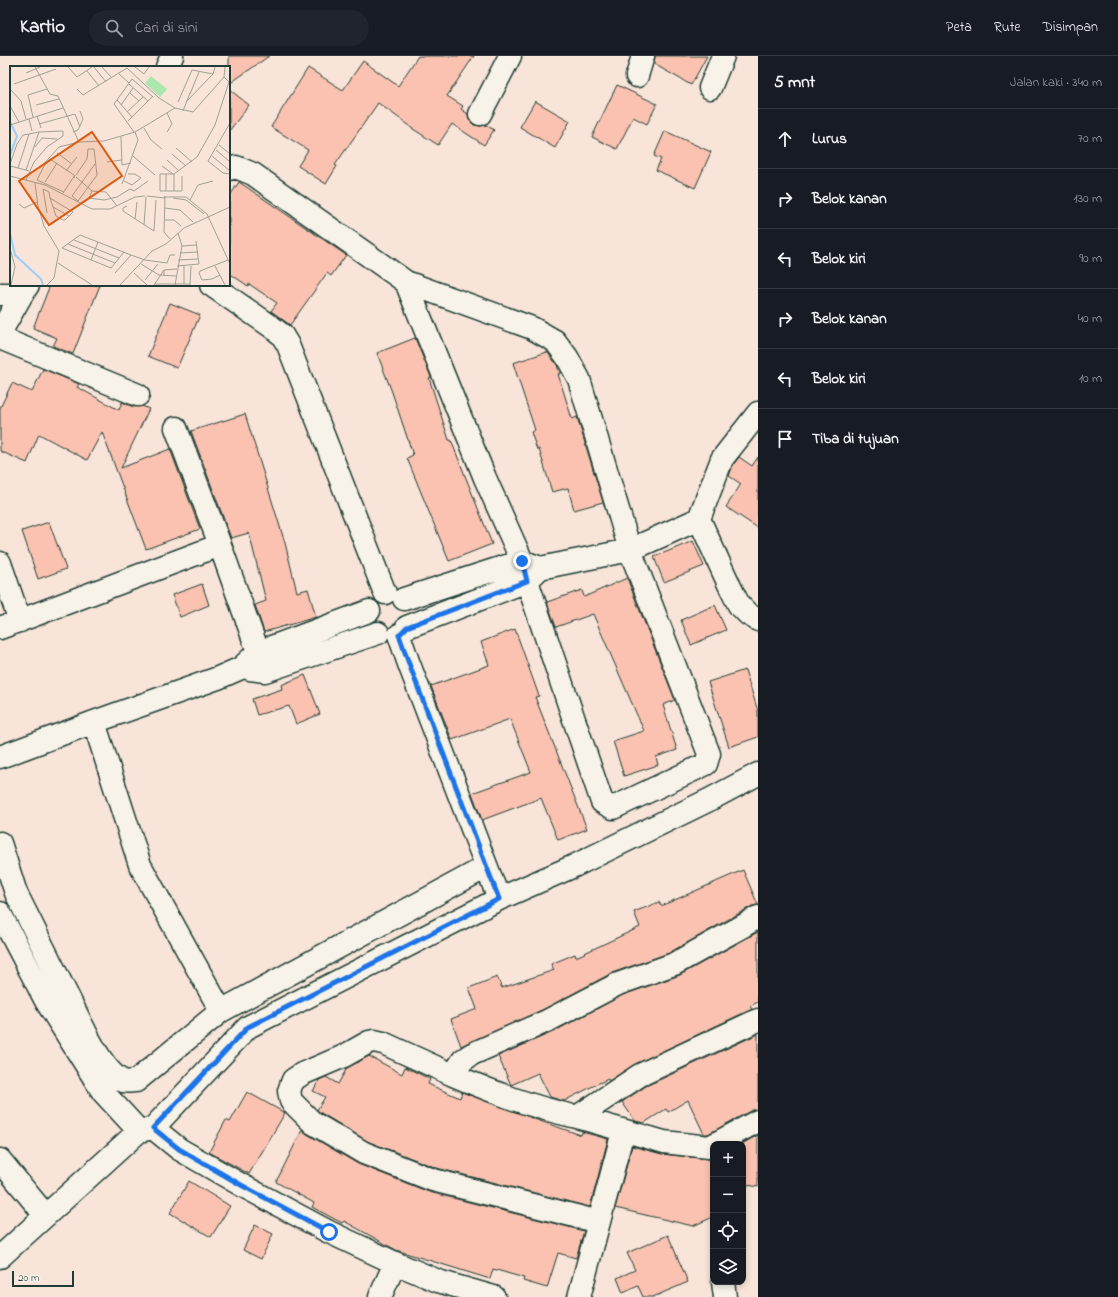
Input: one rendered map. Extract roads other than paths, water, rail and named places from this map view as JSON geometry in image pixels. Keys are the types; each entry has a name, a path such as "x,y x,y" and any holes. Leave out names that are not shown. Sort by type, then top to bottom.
{"street":[{"path":"167,66 172,56"},
{"path":"480,114 510,56"},
{"path":"710,88 723,56"},
{"path":"230,169 236,167 253,174 406,282 532,328 555,341 580,379 630,550 709,754 706,764 613,808 602,802 530,570 486,478 406,282"},
{"path":"212,286 272,327 282,335 285,340 395,596 411,610 411,618 403,631 412,672 499,899"},
{"path":"0,294 25,290"},
{"path":"0,333 25,290"},
{"path":"0,338 138,395"},
{"path":"530,570 403,631 387,636 378,633 372,627 369,620 369,611 372,603 377,597 395,596 630,550 699,519 722,459 758,413"},
{"path":"176,428 220,545 261,661"},
{"path":"699,519 739,605 748,614 758,620"},
{"path":"0,628 220,545"},
{"path":"0,563 20,621"},
{"path":"0,757 261,661 369,611"},
{"path":"261,661 378,633"},
{"path":"94,722 140,865 221,1011"},
{"path":"0,1257 45,1215 146,1129 248,1027 499,899 574,866 710,800 758,774"},
{"path":"0,843 16,893 89,1039 98,1055 113,1074 123,1081 136,1081 221,1011 486,867"},
{"path":"0,913 46,1001 103,1092 146,1129 243,1186 329,1232 395,1263 438,1281 494,1297"},
{"path":"453,1075 463,1060 472,1054 547,1021 618,984 674,964 758,917"},
{"path":"577,1117 640,1075 758,1020"},
{"path":"599,1222 433,1180 364,1153 313,1123 291,1101 289,1091 293,1080 302,1074 344,1056 368,1042 374,1041 383,1043 453,1075 525,1104 664,1142 710,1147"},
{"path":"721,1141 758,1121"},
{"path":"579,1297 621,1139 625,1131"},
{"path":"0,1160 45,1215"},
{"path":"380,1297 395,1263"},
{"path":"723,1285 725,1297"}]}
